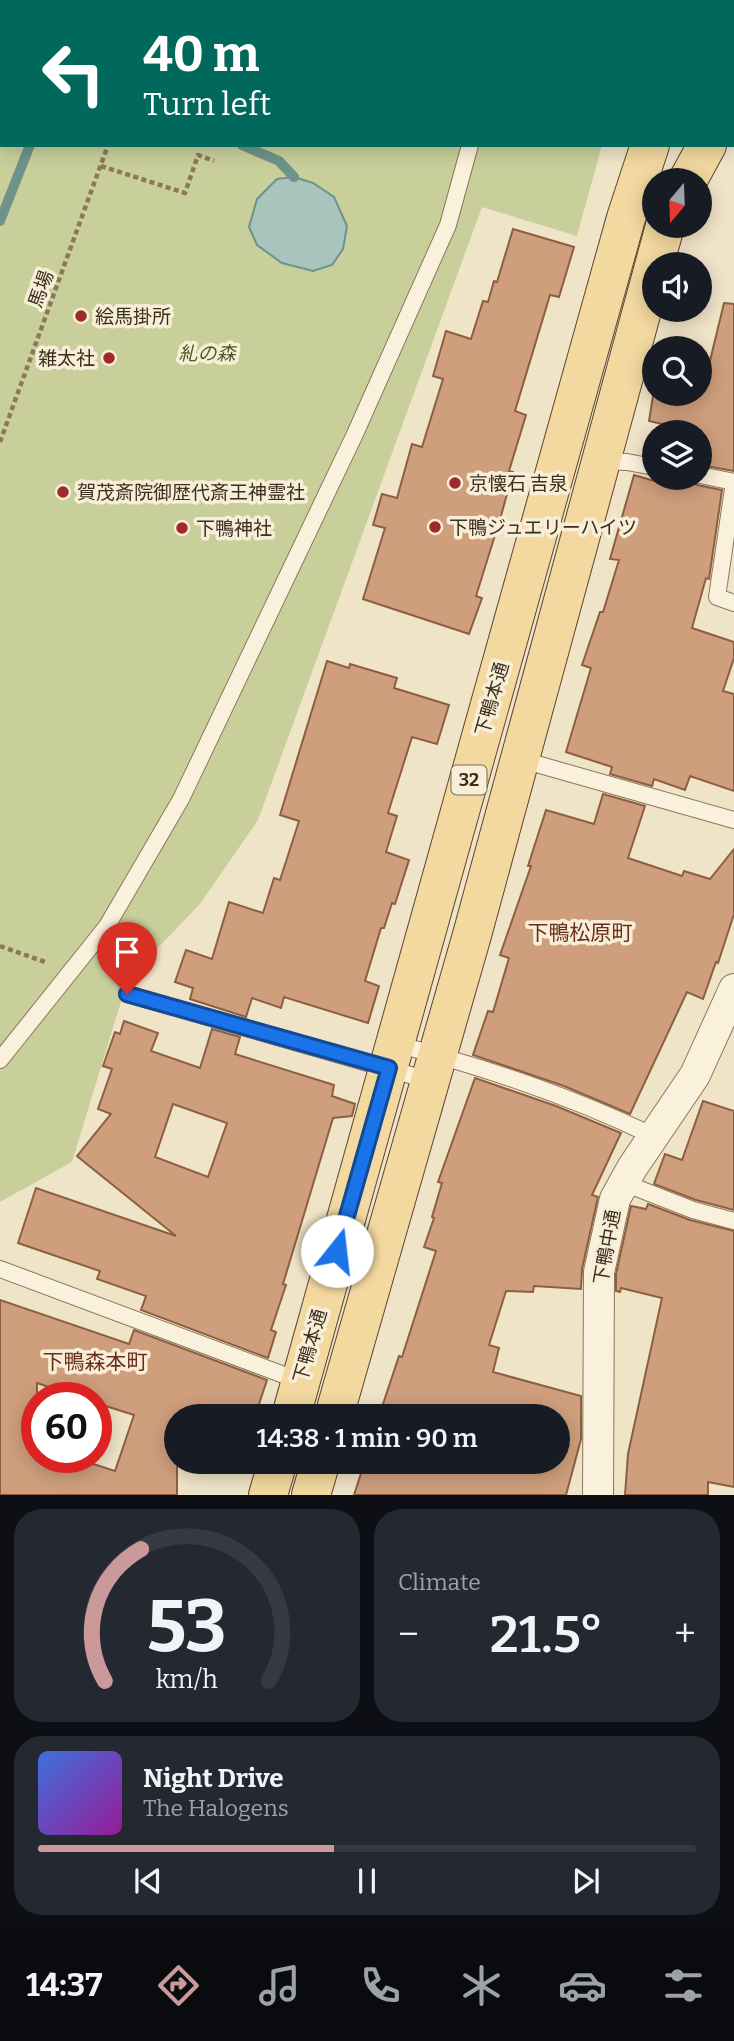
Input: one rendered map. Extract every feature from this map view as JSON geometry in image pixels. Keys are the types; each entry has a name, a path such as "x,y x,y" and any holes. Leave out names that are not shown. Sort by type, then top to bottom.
{"main road":[{"name":"下鴨本通","path":"296,1399 622,231 649,147"},
{"path":"695,168 706,147"},
{"name":"32","path":"337,1404 434,1068 662,238"},
{"path":"268,1495 274,1474"},
{"path":"311,1495 317,1474"}],"street":[{"name":"下鴨中通","path":"598,1495 599,1272 615,1199 695,1075 734,989"}],"lane":[{"path":"0,1060 107,926 181,799 355,435 421,287 448,225 469,147"},
{"path":"600,461 642,465"},
{"path":"712,477 734,482 718,597 734,603"},
{"path":"519,759 734,820"},
{"path":"127,994 554,1095 655,1137"},
{"path":"392,1056 434,1068"},
{"path":"624,1183 693,1210 734,1221"},
{"path":"0,1269 296,1399"}],"path":[{"name":"馬場","path":"0,442 107,147"},
{"path":"101,166 185,193 198,155 214,161"},
{"path":"0,946 72,972"}],"green space":[{"name":"糺の森","path":"0,147 601,147 577,236 482,207 258,820 200,904 128,979 72,1162 0,1202"}],"water":[{"path":"294,177 313,183 334,197 347,226 343,249 332,265 313,271 282,263 257,245 249,227 257,199 277,179"}],"building":[{"path":"513,229 574,247 559,297 550,295 515,411 526,415 509,471 513,472 501,516 476,596 482,598 469,634 363,599 385,528 373,525 382,494 397,498 412,444 422,447 443,379 433,376 446,331 471,339 483,301 488,302 494,281 497,282"},
{"path":"724,303 734,304 734,471 712,467 712,420 649,420 651,406 712,406 712,353"},
{"path":"634,475 642,477 642,490 722,490 709,579 706,578 692,628 734,642 734,658 723,691 734,694 734,791 690,776 685,790 654,779 652,786 610,774 612,767 566,752 591,668 582,665 600,612 603,612 619,560 610,559"},
{"path":"327,661 349,668 350,664 397,678 394,688 449,705 437,744 412,737 388,813 397,816 386,852 409,860 395,904 392,903 384,928 381,928 365,981 379,986 368,1023 284,997 281,1008 252,998 246,1017 190,999 193,988 175,982 186,950 212,959 229,902 263,913 274,878 280,880 299,821 280,815"},
{"path":"603,794 645,806 628,858 682,876 684,871 710,879 734,849 734,914 718,963 716,962 703,999 687,992 630,1114 564,1086 473,1055 488,1011 493,1012 509,958 500,955 531,866 528,866 546,810 594,824"},
{"path":"124,1021 158,1033 151,1051 200,1068 212,1029 240,1037 235,1054 334,1085 332,1096 355,1104 352,1116 333,1118 283,1284 286,1285 271,1330 276,1332 268,1358 141,1310 146,1296 97,1279 100,1271 18,1243 36,1188 176,1236 77,1156 111,1114 98,1109 112,1069 103,1066 115,1032 120,1034","holes":["173,1104 227,1123 208,1177 155,1157"]},
{"path":"475,1078 556,1106 621,1133 592,1195 598,1197 582,1269 581,1289 534,1286 533,1292 506,1291 489,1345 499,1348 493,1372 581,1396 581,1439 566,1495 354,1495 361,1474 570,1474 570,1404 383,1404 399,1356 402,1357 436,1251 424,1247 442,1183 438,1182"},
{"path":"703,1101 734,1111 734,1210 696,1200 654,1184 665,1154 682,1160"},
{"path":"648,1204 690,1220 734,1231 734,1487 708,1482 708,1495 625,1495 628,1454 662,1298 621,1288 620,1292 616,1291 616,1274 631,1206 646,1209"},
{"path":"0,1300 129,1344 134,1330 267,1380 259,1404 164,1404 164,1474 177,1474 177,1495 0,1495"}],"waterway":[{"path":"0,221 29,147"},
{"path":"247,147 279,161 294,177"}],"place":[{"name":"絵馬掛所","path":"81,316"},
{"name":"雑太社","path":"109,358"},
{"name":"京懐石 吉泉","path":"455,483"},
{"name":"賀茂斎院御歴代斎王神霊社","path":"63,492"},
{"name":"下鴨ジュエリーハイツ","path":"435,527"},
{"name":"下鴨神社","path":"182,528"}],"district":[{"name":"下鴨松原町","path":"580,933"},
{"name":"下鴨森本町","path":"95,1362"}],"route":[{"path":"127,994 389,1068 337,1251"}]}
